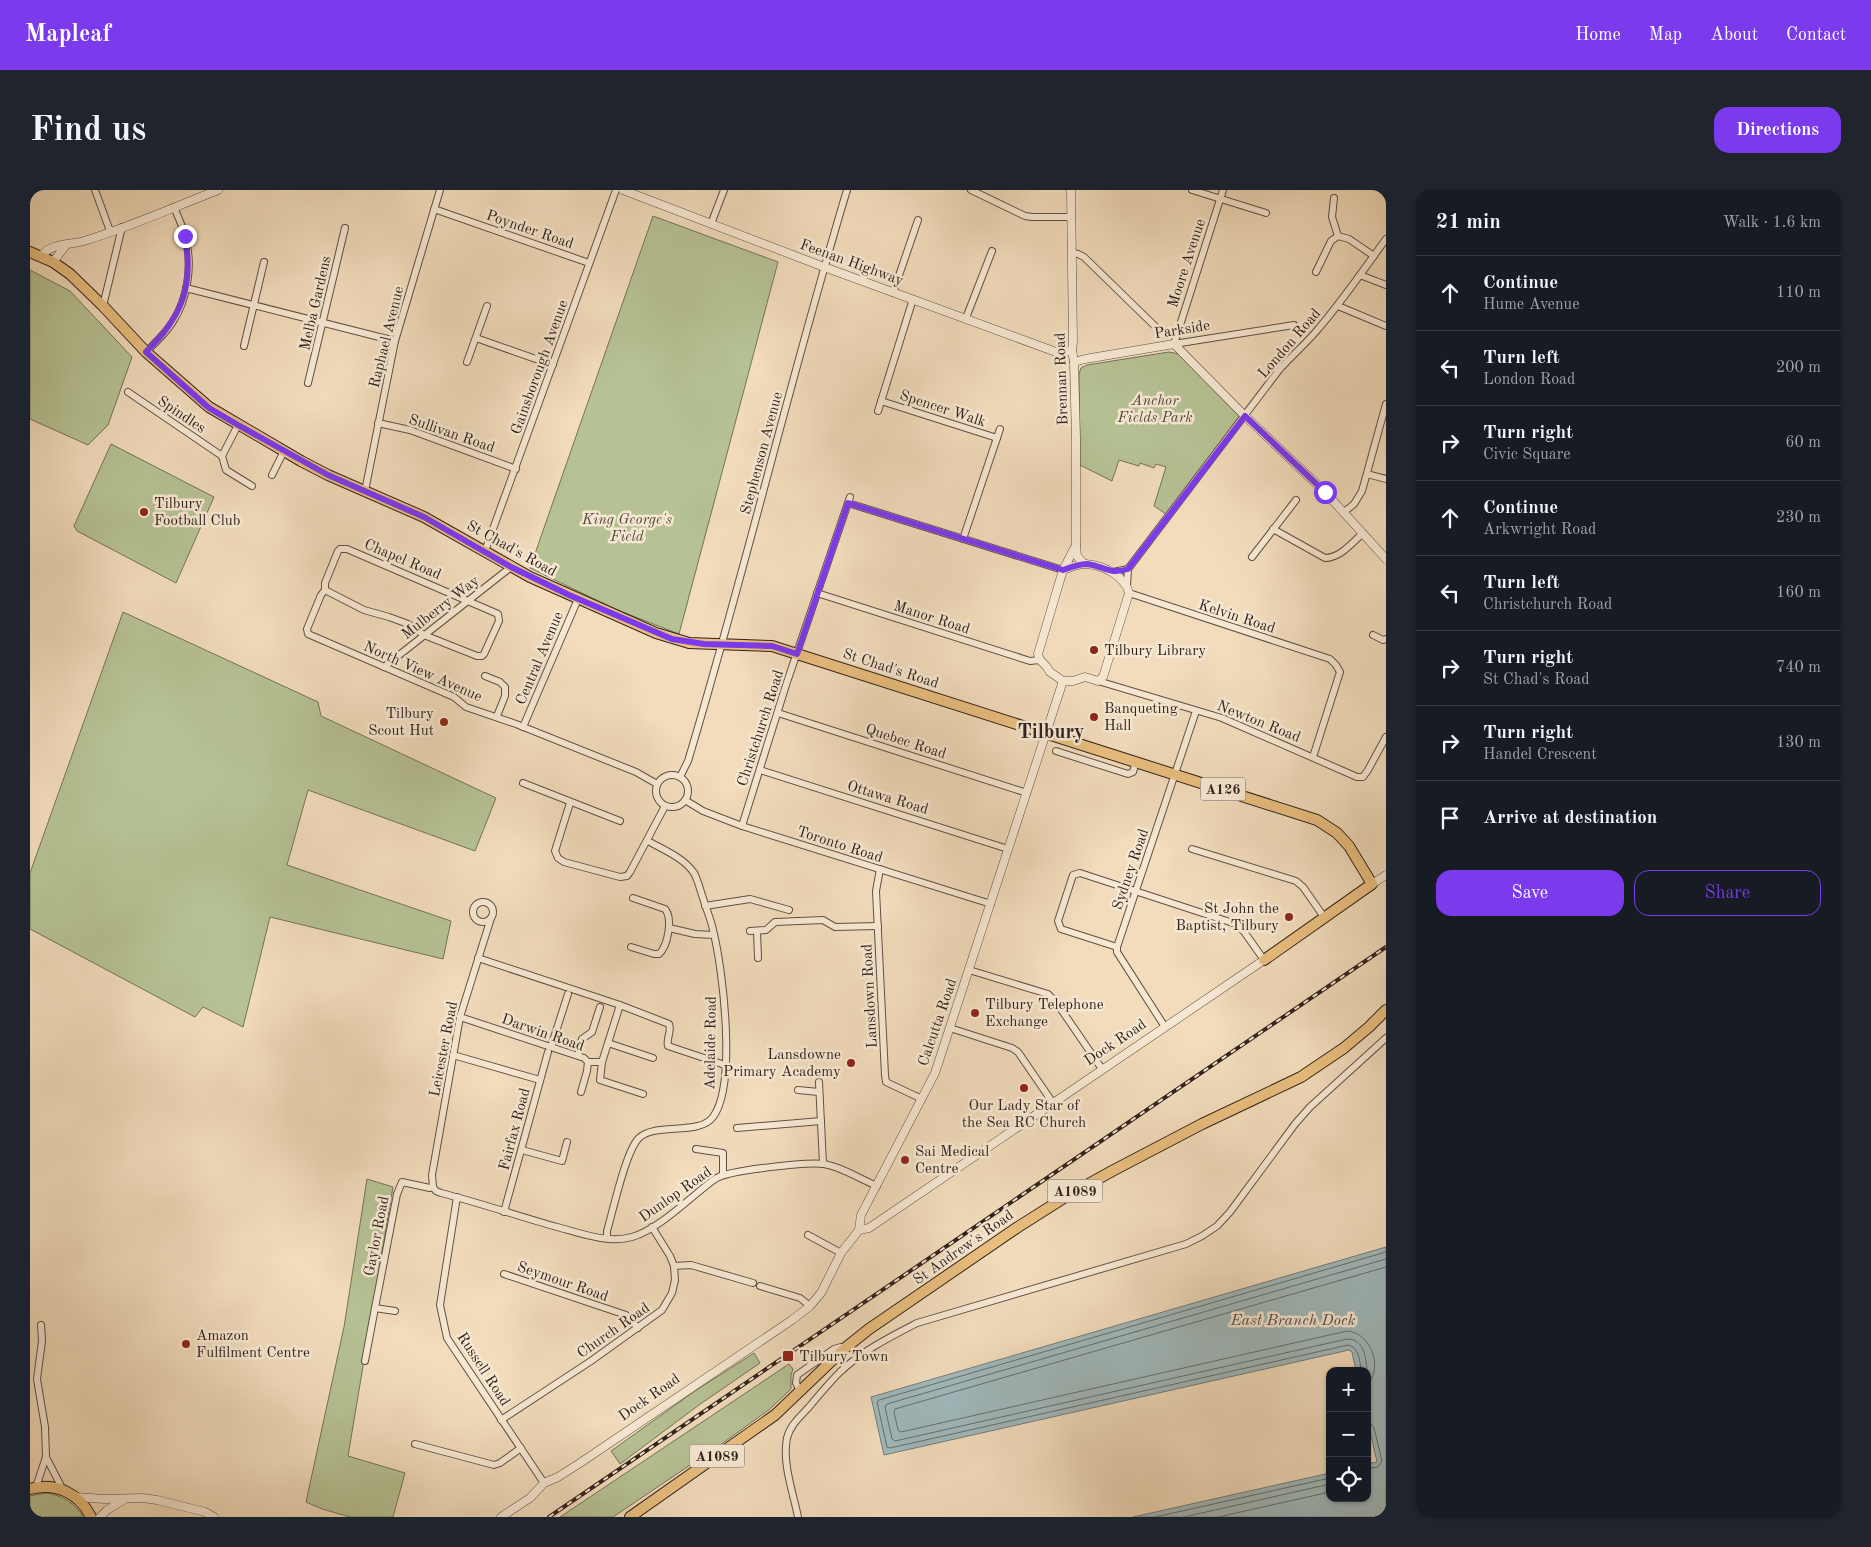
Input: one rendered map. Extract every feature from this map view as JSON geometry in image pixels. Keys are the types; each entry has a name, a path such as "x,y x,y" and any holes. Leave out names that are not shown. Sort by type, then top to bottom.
{"main road":[{"name":"St Chad's Road","path":"30,252 54,262 78,282 146,352 209,408 328,475 424,517 511,567 578,599 672,639 689,643 772,646 1046,733"},
{"name":"A126","path":"1046,733 1317,820 1336,833 1349,846 1372,884"},
{"name":"Dock Road","path":"1264,960 1372,884"},
{"name":"St Andrew's Road","path":"630,1517 775,1415 844,1349 869,1329 1018,1227 1067,1196 1202,1124 1301,1076 1344,1048 1386,1010"},
{"path":"33,1488 52,1487 63,1490 76,1497 91,1517"}],"street":[{"path":"95,190 110,231"},
{"path":"41,256 45,250 122,227 218,190"},
{"name":"Raphael Avenue","path":"365,492 395,341 440,190"},
{"name":"Gainsborough Avenue","path":"485,551 616,190"},
{"name":"Feenan Highway","path":"623,190 893,293 1059,353 1072,350"},
{"path":"711,224 724,190"},
{"name":"Stephenson Avenue","path":"680,777 688,761 723,645 824,267 847,190"},
{"path":"971,190 1025,216 1072,217"},
{"name":"Brennan Road","path":"1072,190 1072,350 1074,362 1076,545 1077,556 1084,564"},
{"path":"1192,190 1266,213"},
{"name":"Moore Avenue","path":"1174,344 1224,190"},
{"path":"1334,198 1332,217 1338,236"},
{"path":"146,352 173,322 186,288 189,271 188,252 185,236 174,207"},
{"name":"Poynder Road","path":"434,209 589,264"},
{"path":"893,293 918,220"},
{"path":"103,306 122,227"},
{"name":"Melba Gardens","path":"308,383 345,228"},
{"path":"1316,272 1330,241 1338,236 1349,239 1374,256"},
{"name":"London Road","path":"1128,569 1279,370 1317,331 1338,306 1386,239"},
{"path":"54,262 66,245"},
{"path":"966,318 992,251"},
{"path":"1073,253 1084,257 1163,334"},
{"path":"244,346 264,262"},
{"path":"1360,275 1386,285"},
{"path":"186,288 395,341"},
{"name":"Spencer Walk","path":"878,411 913,299"},
{"path":"467,362 487,306"},
{"path":"1338,306 1386,326"},
{"name":"Parkside","path":"1074,362 1294,325"},
{"path":"476,338 552,364"},
{"path":"1174,344 1344,512 1386,559"},
{"name":"Spindles","path":"128,392 222,456"},
{"name":"Spencer Walk","path":"881,401 997,438"},
{"path":"1344,512 1354,504 1362,491 1386,407"},
{"name":"Sullivan Road","path":"378,423 410,430 516,469"},
{"path":"238,425 222,456 226,470 252,486"},
{"name":"Spencer Walk","path":"963,539 1000,429"},
{"path":"272,475 284,451"},
{"path":"1367,474 1386,479"},
{"name":"Christchurch Road","path":"742,826 849,500 963,539"},
{"path":"1252,557 1296,500"},
{"path":"1273,529 1325,558 1332,558 1341,553 1363,533"},
{"path":"963,539 1063,570 1084,564 1096,566 1113,572 1128,589"},
{"path":"1076,545 1063,570 1038,654 1040,660 1055,677 1063,681 1073,681 1085,677 1098,681 1102,676 1128,589 1128,569 1113,572"},
{"name":"Chapel Road","path":"325,590 325,583 338,551 344,548 469,601 499,616 499,621 482,656 477,656 424,635"},
{"name":"Mulberry Way","path":"384,667 511,567"},
{"name":"Kelvin Road","path":"1128,589 1330,659 1340,672 1313,757"},
{"path":"325,590 371,613 384,614 408,624 424,635"},
{"name":"North View Avenue","path":"325,590 321,595 307,632 454,697 466,707 497,716 636,772 657,784"},
{"name":"Manor Road","path":"818,593 1030,661 1040,660"},
{"name":"Central Avenue","path":"523,727 578,599"},
{"path":"1373,635 1383,640 1386,639"},
{"path":"485,676 500,682 505,687 505,696 497,716"},
{"path":"1046,733 1063,681"},
{"name":"Newton Road","path":"1098,681 1222,718 1357,778 1363,777 1386,737"},
{"name":"Sydney Road","path":"1117,947 1196,711"},
{"name":"Quebec Road","path":"778,713 1027,793"},
{"name":"Calcutta Road","path":"812,1304 821,1293 841,1253 859,1230 861,1215 935,1073 1046,733"},
{"path":"1056,751 1128,774 1133,772 1136,762"},
{"name":"Ottawa Road","path":"760,770 1008,849"},
{"path":"670,774 680,777 688,789 685,800 677,806 665,806 658,800 656,795 657,784 670,774"},
{"path":"523,783 620,821"},
{"name":"Toronto Road","path":"685,800 703,812 742,826 991,904"},
{"path":"570,802 555,851 558,858 564,862 620,877 627,876 648,841 665,806"},
{"name":"Adelaide Road","path":"607,1238 607,1231 634,1143 647,1133 704,1124 712,1119 724,1091 723,992 714,935 695,875 686,863 648,841"},
{"path":"1192,849 1296,881 1303,887 1324,917"},
{"name":"Lansdown Road","path":"880,869 876,891 886,1082 922,1099"},
{"path":"1165,1027 1117,952 1117,947 1061,929 1058,921 1073,876 1080,873 1236,924 1245,933 1264,960"},
{"name":"Dock Road","path":"1372,884 1386,875"},
{"path":"631,947 659,954 664,947 669,928 668,913 665,909 633,898"},
{"path":"705,906 750,899 789,910"},
{"name":"Leicester Road","path":"433,1187 432,1175 460,1017 491,918"},
{"path":"758,958 754,931 766,930 776,922 823,920 835,928 878,926"},
{"path":"669,928 695,934 714,935"},
{"path":"478,958 620,1005 669,1024 671,1029 667,1041 668,1046 725,1064"},
{"name":"Dock Road","path":"859,1230 869,1228 1264,960"},
{"path":"969,970 1048,994 1056,1002 1102,1069"},
{"name":"Fairfax Road","path":"504,1212 540,1080 568,994"},
{"path":"620,1005 602,1062 600,1080 643,1094"},
{"path":"578,1056 582,1039 592,1032 600,1007"},
{"name":"Darwin Road","path":"460,1017 550,1049 584,1058 588,1062 581,1092"},
{"path":"950,1028 1012,1048 1018,1052 1053,1103"},
{"path":"798,1517 787,1464 786,1446 789,1432 821,1394 851,1363 886,1339 917,1323 1186,1244 1202,1236 1217,1226 1230,1212 1295,1124 1310,1107 1386,1038"},
{"path":"608,1043 654,1058"},
{"path":"454,1055 540,1080"},
{"path":"588,1062 602,1062"},
{"path":"819,1082 823,1164"},
{"path":"798,1090 819,1092"},
{"path":"737,1128 821,1121"},
{"path":"522,1150 562,1161 567,1142"},
{"path":"696,1149 723,1153 723,1176"},
{"name":"Dunlop Road","path":"433,1187 436,1192 590,1236 631,1238 652,1227 717,1177 789,1166 823,1164 877,1186"},
{"name":"Gaylor Road","path":"375,1308 397,1194 402,1182 433,1187"},
{"name":"Russell Road","path":"457,1197 440,1305 447,1338 544,1483"},
{"path":"652,1227 674,1266 691,1265 800,1298 812,1304"},
{"path":"808,1235 841,1253"},
{"name":"Church Road","path":"501,1420 655,1316 668,1302 675,1280 674,1266"},
{"name":"Seymour Road","path":"504,1274 626,1315 638,1328"},
{"name":"Dock Road","path":"501,1517 530,1498 544,1483 558,1477 580,1463 812,1304"},
{"path":"365,1361 375,1308 395,1312"},
{"path":"33,1488 46,1457 45,1427 36,1379 42,1341 41,1325"},
{"path":"415,1444 494,1465 500,1463 521,1448"},
{"path":"46,1457 63,1490"},
{"path":"76,1497 157,1500 205,1512 214,1517"},
{"path":"100,1517 107,1510 125,1499"}],"green space":[{"name":"King George's Field","path":"653,216 778,262 679,634 615,609 530,568"},
{"path":"30,270 70,291 132,357 108,425 88,445 30,419"},
{"name":"Anchor Fields Park","path":"1169,352 1179,354 1238,413 1239,419 1166,514 1154,506 1166,467 1156,464 1154,468 1140,463 1139,466 1119,460 1112,481 1080,465 1079,374 1081,368 1087,365"},
{"name":"Tilbury Football Club","path":"111,444 214,497 176,583 77,531 74,526"},
{"path":"123,612 318,702 321,716 496,798 475,851 308,790 287,865 451,921 443,959 270,917 243,1027 203,1007 195,1017 30,929 30,873"},
{"path":"367,1179 393,1187 348,1456 405,1473 393,1517 350,1517 306,1502 344,1327"},
{"path":"754,1353 760,1363 699,1405 620,1464 611,1451 695,1391"},
{"path":"789,1364 793,1369 791,1389 770,1409 613,1517 560,1517"},
{"path":"46,1493 68,1500 83,1517 30,1517 30,1496"}],"water":[{"name":"East Branch Dock","path":"1386,1247 1386,1517 1133,1517 1326,1474 1326,1502 1371,1502 1371,1463 1377,1462 1371,1436 1371,1367 1355,1367 1352,1352 1349,1350 884,1455 871,1397"}],"railway":[{"path":"549,1517 1386,947"}],"place":[{"name":"Tilbury Football Club","path":"144,512"},
{"name":"Tilbury Library","path":"1094,650"},
{"name":"Banqueting Hall","path":"1094,717"},
{"name":"Tilbury Scout Hut","path":"444,722"},
{"name":"St John the Baptist, Tilbury","path":"1289,917"},
{"name":"Tilbury Telephone Exchange","path":"975,1013"},
{"name":"Lansdowne Primary Academy","path":"851,1063"},
{"name":"Our Lady Star of the Sea RC Church","path":"1024,1088"},
{"name":"Sai Medical Centre","path":"905,1160"},
{"name":"Amazon Fulfilment Centre","path":"186,1344"},
{"name":"Tilbury Town","path":"788,1356"}],"district":[{"name":"Tilbury","path":"1051,731"}],"route":[{"path":"185,236 189,271 181,304 173,322 146,352 209,408 301,461 436,523 530,577 656,633 689,643 772,646 797,654 848,503 1063,570 1087,564 1113,572 1122,571 1128,569 1245,416 1325,492"}]}
